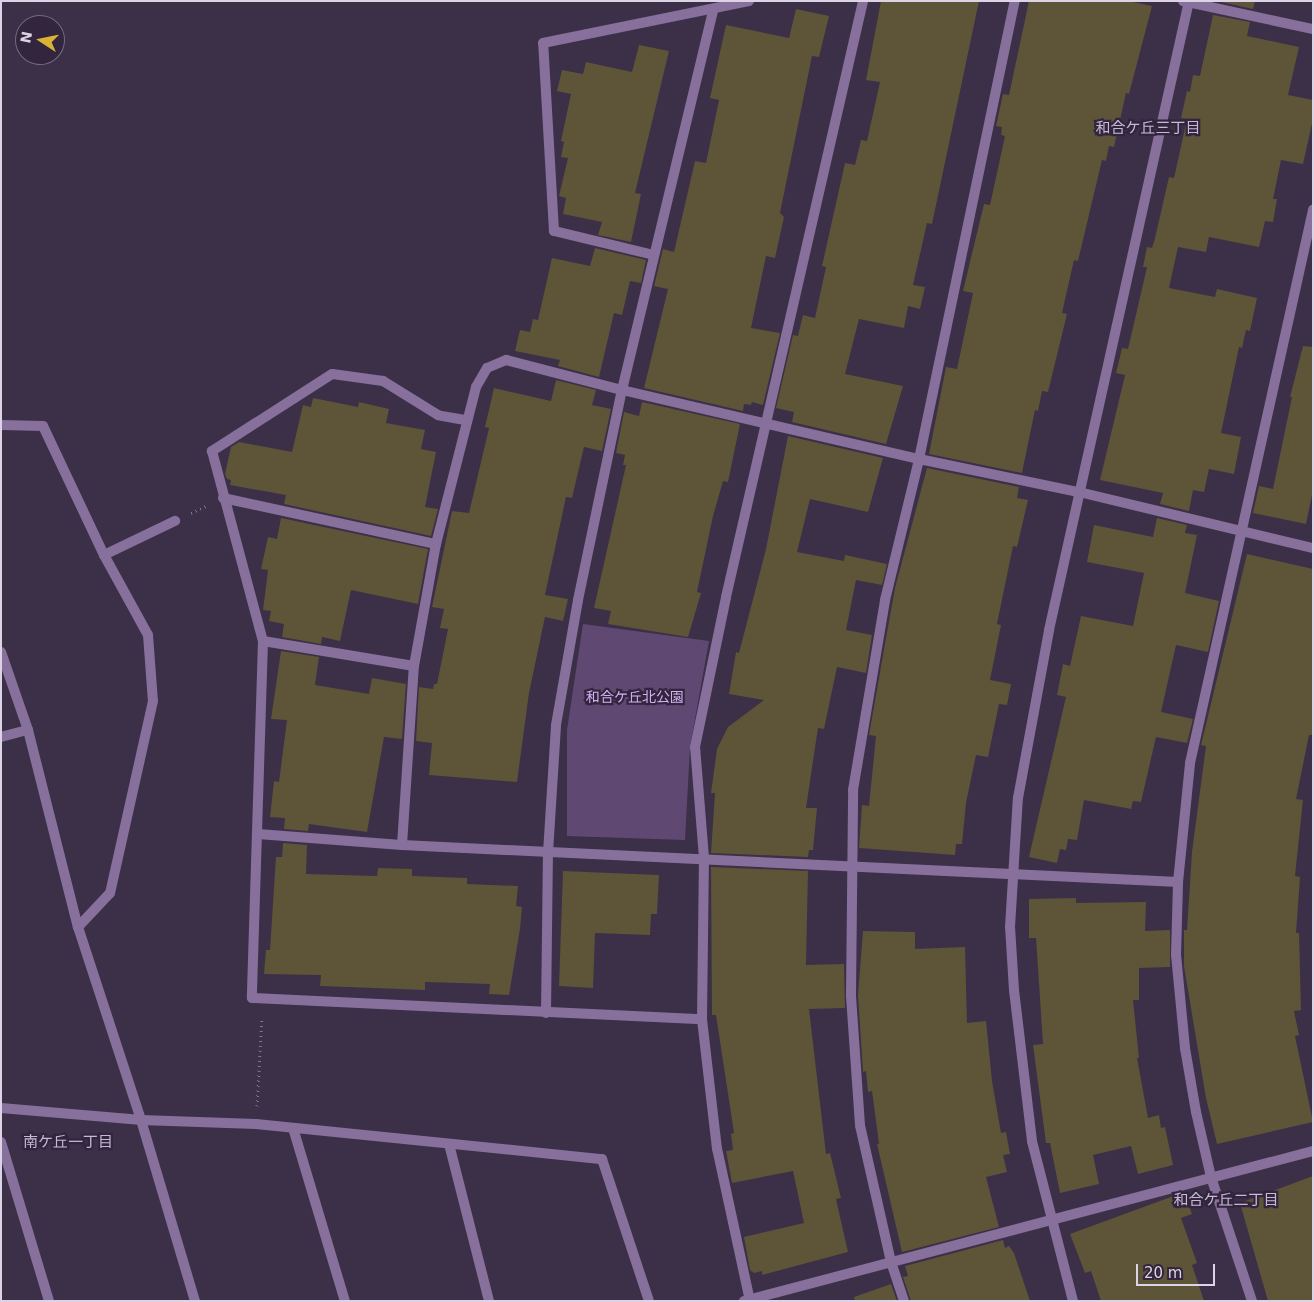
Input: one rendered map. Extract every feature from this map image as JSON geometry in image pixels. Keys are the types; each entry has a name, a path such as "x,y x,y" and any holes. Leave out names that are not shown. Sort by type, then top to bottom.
{"street":[{"path":"654,255 554,231 543,43 713,10 749,1"},
{"path":"863,1 766,423 695,747 704,858 702,1019 717,1149 748,1300 1313,1151"},
{"path":"904,1301 891,1262 860,1125 851,995 853,790 885,600 919,459 1015,1"},
{"path":"1073,1301 1032,1140 1014,990 1010,927 1020,789 1049,630 1187,2 1313,30"},
{"path":"546,1014 548,853 556,725 578,600 622,390 713,10"},
{"path":"1252,1301 1211,1177 1185,1048 1176,955 1178,882 1190,764 1240,530 1313,210"},
{"path":"402,845 414,666 436,544 465,420 476,387 487,368 506,360 622,390 919,459 1079,492 1313,548"},
{"path":"465,420 438,415 383,381 332,374 212,451 262,640 252,998 546,1014 702,1019"},
{"path":"1,425 43,426 104,555 148,635 153,701 110,892 78,927"},
{"path":"223,498 436,544"},
{"path":"104,555 175,521"},
{"path":"262,640 414,666"},
{"path":"1,652 28,730 78,927 141,1120 195,1301"},
{"path":"1,737 28,730"},
{"path":"258,834 402,845 548,853 704,858 1178,882"},
{"path":"1,1108 141,1120 256,1124 602,1159 649,1301"},
{"path":"293,1128 345,1301"},
{"path":"1,1142 49,1301"},
{"path":"449,1144 489,1301"}],"path":[{"path":"175,521 223,498"},
{"path":"256,1124 263,998"}],"green space":[{"name":"和合ケ丘北公園","path":"583,624 709,641 690,747 685,840 567,836 567,730"}],"building":[{"path":"881,1 979,1 932,224 927,223 913,285 925,287 920,309 908,306 904,328 859,319 845,374 903,386 886,444 792,422 794,412 776,408 793,335 798,336 803,315 815,318 826,267 822,266 845,163 855,165 861,140 867,141 880,82 866,80"},
{"path":"1029,1 1128,1 1152,6 1129,94 1126,93 1114,147 1109,146 1106,161 1102,160 1078,261 1074,260 1062,313 1067,314 1048,392 1042,391 1038,411 1035,410 1022,473 929,454 946,367 957,369 973,293 963,291 984,204 990,205 1005,136 1001,135 1002,127 996,126 1003,94 1009,95"},
{"path":"1217,1 1255,1 1253,9"},
{"path":"796,9 829,16 819,57 812,56 780,213 784,217 775,258 766,256 751,328 780,333 763,405 752,402 751,405 744,404 743,411 644,388 668,289 654,286 663,249 674,252 695,161 706,163 719,100 710,98 726,25 789,38"},
{"path":"1213,15 1250,22 1247,36 1299,47 1288,95 1313,100 1313,119 1303,164 1281,160 1273,199 1277,199 1273,222 1265,221 1259,247 1209,237 1206,252 1178,247 1169,288 1215,297 1217,289 1257,298 1250,331 1246,330 1242,348 1239,347 1221,433 1241,437 1234,474 1209,469 1204,492 1193,490 1189,511 1160,504 1163,493 1100,480 1125,375 1116,373 1122,348 1128,349 1147,267 1143,267 1147,247 1152,248 1169,177 1174,178 1187,119 1181,118 1187,91 1190,92 1193,75 1200,76"},
{"path":"639,45 669,51 635,193 641,194 631,242 598,235 602,222 563,214 566,198 559,196 568,158 561,157 564,142 561,141 571,94 557,91 562,70 583,74 586,62 632,72"},
{"path":"595,248 646,260 641,283 630,281 622,315 614,313 599,377 558,366 560,360 515,351 520,330 530,332 533,319 538,320 552,258 590,266"},
{"path":"1303,346 1313,347 1313,490 1306,524 1253,513 1259,486 1273,489 1292,397 1290,397"},
{"path":"556,380 596,390 592,405 611,409 602,451 584,447 572,498 566,497 545,595 568,599 563,621 545,617 529,693 517,782 429,775 432,743 416,741 419,687 433,689 434,684 437,684 448,629 440,628 444,609 432,607 452,511 469,513 489,428 485,427 494,388 551,401"},
{"path":"313,398 358,407 359,402 389,409 386,423 425,430 421,449 436,452 425,507 438,509 431,536 284,504 286,495 230,485 231,480 227,479 225,474 231,447 239,442 292,452 303,405 311,407"},
{"path":"642,402 740,424 728,482 723,481 713,516 697,592 701,593 688,637 608,624 611,611 594,608 626,465 623,465 625,455 616,453 624,412 639,416"},
{"path":"788,436 883,458 868,512 810,499 797,552 844,561 845,555 887,564 882,585 856,580 846,630 872,635 866,673 837,667 824,729 818,728 806,808 817,808 813,850 809,850 808,857 711,853 715,793 711,793 717,749 728,727 764,700 729,694 736,652 739,653 766,549"},
{"path":"927,468 1019,487 1017,498 1028,500 1017,547 1013,546 997,624 1001,625 990,680 1011,684 1007,705 999,704 988,757 976,755 966,803 962,844 956,844 955,855 859,848 862,805 869,806 876,736 869,735 886,638 895,588"},
{"path":"281,518 428,549 418,604 351,590 340,641 322,637 321,644 282,637 284,624 269,621 271,611 263,610 268,570 261,569 268,537 277,539"},
{"path":"1157,518 1187,525 1185,533 1197,535 1185,593 1219,601 1208,652 1176,645 1161,712 1193,719 1187,743 1156,737 1141,802 1133,801 1131,809 1084,800 1077,840 1068,839 1066,850 1060,849 1057,863 1029,857 1066,697 1057,695 1063,664 1070,666 1081,616 1133,626 1144,573 1087,562 1094,525 1153,537"},
{"path":"1247,554 1313,569 1313,735 1309,735 1296,799 1303,800 1295,876 1300,877 1296,933 1299,933 1301,1010 1294,1011 1299,1035 1295,1036 1313,1122 1217,1144 1206,1098 1184,966 1184,930 1187,930 1192,852 1206,746 1201,745"},
{"path":"281,651 319,657 315,685 369,694 372,678 406,684 402,739 384,737 367,832 309,824 308,831 284,829 285,818 270,817 274,781 279,782 287,720 271,719"},
{"path":"283,843 307,845 306,874 377,876 378,868 412,869 412,876 467,878 467,884 518,886 516,906 522,907 509,995 489,994 490,984 425,982 425,990 320,986 321,975 264,974 266,950 270,950 276,857 282,857"},
{"path":"711,867 808,871 806,965 844,964 845,1008 809,1009 826,1154 830,1153 841,1198 836,1199 848,1252 762,1275 762,1271 754,1273 750,1270 744,1237 804,1223 793,1171 732,1183 726,1151 733,1150 731,1134 734,1133 716,1015 712,1015"},
{"path":"563,871 659,875 657,914 651,914 650,935 595,933 593,988 559,986"},
{"path":"1076,898 1076,903 1146,902 1145,931 1170,930 1170,967 1139,968 1139,1000 1133,1000 1139,1058 1137,1058 1148,1118 1159,1115 1161,1128 1165,1127 1173,1165 1138,1174 1131,1146 1093,1155 1099,1184 1060,1193 1050,1143 1046,1143 1033,1045 1043,1044 1036,938 1029,938 1029,899"},
{"path":"863,931 915,932 915,949 965,947 967,1023 986,1021 992,1081 1001,1133 1006,1132 1010,1154 1003,1155 1007,1172 986,1177 999,1227 902,1252 877,1144 879,1144 872,1091 868,1092 866,1071 863,1072 858,995"},
{"path":"1313,1176 1313,1301 1268,1301 1240,1203"},
{"path":"1179,1194 1185,1194 1192,1214 1181,1218 1197,1263 1192,1265 1204,1301 1101,1301 1091,1271 1085,1273 1070,1234"},
{"path":"1003,1240 1005,1248 1009,1246 1014,1253 1030,1301 911,1301 903,1277 908,1276 905,1266"},
{"path":"891,1284 897,1301 855,1301 854,1297"}],"district":[{"name":"和合ケ丘三丁目","path":"1148,129"},
{"name":"南ケ丘一丁目","path":"68,1143"},
{"name":"和合ケ丘二丁目","path":"1226,1201"}]}
